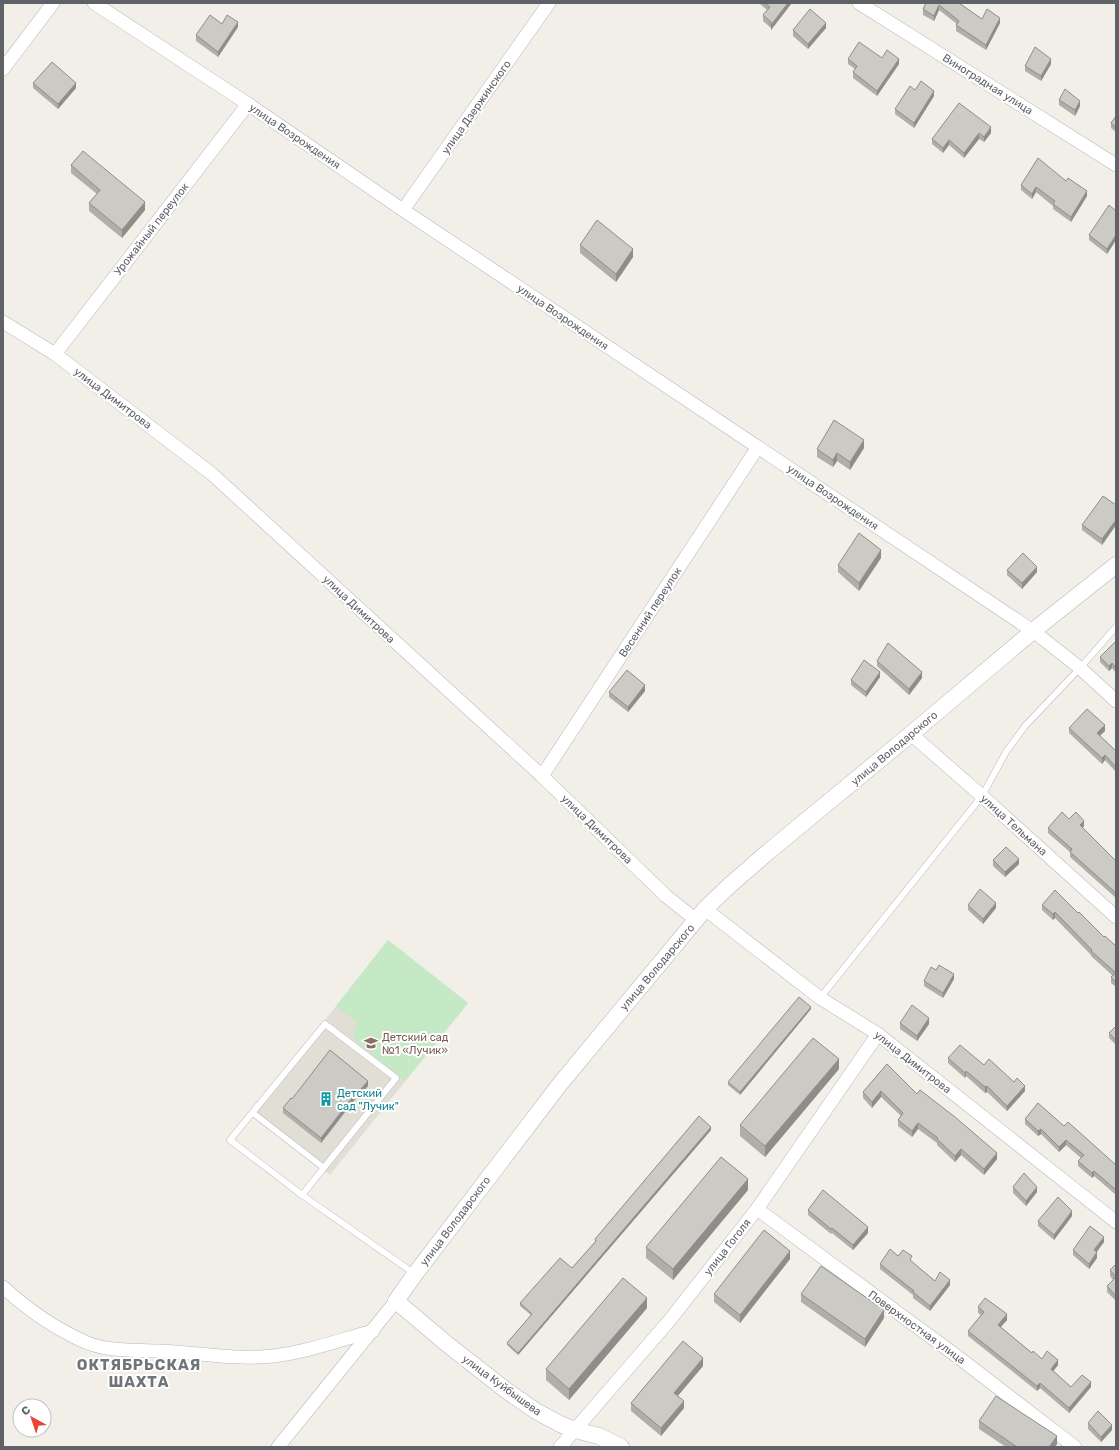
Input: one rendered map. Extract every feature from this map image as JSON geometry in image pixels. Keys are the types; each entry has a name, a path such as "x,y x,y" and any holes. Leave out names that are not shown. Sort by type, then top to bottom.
{"street":[{"path":"3,69 53,3"},
{"name":"улица Возрождения","path":"94,3 248,104 403,210 1033,631 1080,668 1116,701"},
{"name":"улица Дзержинского","path":"403,210 549,3"},
{"name":"Виноградная улица","path":"859,3 1116,165"},
{"name":"Урожайный переулок","path":"55,354 248,104"},
{"name":"улица Димитрова","path":"3,322 55,354 212,474 542,776 666,896 700,915 820,998 878,1034 1116,1222"},
{"name":"Весенний переулок","path":"542,776 758,447"},
{"name":"улица Володарского","path":"278,1447 373,1331 560,1084 700,915 730,885 768,852 1033,631 1116,565"},
{"name":"улица Тельмана","path":"911,734 1116,916"},
{"name":"улица Гоголя","path":"560,1447 669,1321 757,1209 878,1034"},
{"name":"Поверхностная улица","path":"757,1209 958,1357 1075,1447"},
{"path":"3,1287 21,1304 56,1327 84,1342 104,1348 166,1351 211,1356 272,1356 296,1353 373,1331"},
{"name":"улица Куйбышева","path":"396,1301 506,1391 547,1418 575,1430 599,1436 621,1447"}],"lane":[{"path":"820,998 982,796 1006,752 1025,726 1080,668 1116,627"},
{"path":"302,1195 396,1078 325,1024 230,1140 302,1195 415,1274"},
{"path":"252,1113 324,1168"}],"shaded area":[{"name":"Детский сад №1 «Лучик»","path":"388,940 468,1003 330,1175 253,1112"}],"green space":[{"path":"388,940 468,1003 405,1081 356,1041 354,1032 358,1023 336,1006"}],"building":[{"path":"765,3 788,3 771,25 771,22 763,15 770,7"},
{"path":"926,3 959,3 982,19 987,9 1000,18 986,45 956,25 959,21 939,5 934,16 923,9"},
{"path":"810,9 826,23 808,44 793,30"},
{"path":"210,15 222,24 227,15 238,22 218,52 196,35"},
{"path":"859,42 882,58 887,50 899,59 877,91 853,72 857,66 848,59"},
{"path":"1035,47 1051,59 1041,76 1025,66"},
{"path":"52,62 76,83 58,104 33,83"},
{"path":"921,81 934,91 914,123 895,109 910,86 915,90"},
{"path":"1065,89 1080,101 1075,110 1059,100"},
{"path":"959,103 991,127 984,137 979,133 964,153 949,140 943,148 932,139"},
{"path":"1116,116 1116,127 1111,123"},
{"path":"83,151 145,202 122,230 89,203 100,190 71,165"},
{"path":"1038,158 1066,181 1068,178 1087,191 1071,217 1053,204 1055,201 1036,187 1032,194 1021,185"},
{"path":"1109,205 1116,211 1116,235 1107,249 1089,235"},
{"path":"597,220 633,249 616,274 580,245"},
{"path":"834,420 864,440 850,462 837,453 833,460 817,449"},
{"path":"1103,496 1116,505 1116,520 1102,539 1082,525"},
{"path":"859,533 881,550 859,583 838,565"},
{"path":"1023,553 1037,567 1022,583 1007,570"},
{"path":"1116,641 1116,668 1112,663 1109,666 1100,657"},
{"path":"888,643 922,672 909,689 877,661"},
{"path":"864,660 880,672 866,692 851,680"},
{"path":"627,670 645,685 628,707 609,692"},
{"path":"1087,709 1105,725 1097,733 1116,751 1116,767 1105,755 1102,758 1069,728"},
{"path":"1062,812 1069,819 1076,812 1084,821 1080,825 1115,860 1116,859 1116,893 1070,852 1072,849 1048,828"},
{"path":"1006,847 1019,859 1005,872 993,860"},
{"path":"980,889 996,903 983,919 968,905"},
{"path":"1055,890 1104,937 1105,936 1116,946 1116,973 1091,951 1092,950 1055,912 1053,914 1042,905"},
{"path":"939,965 954,974 943,993 924,981 931,967 936,970"},
{"path":"1116,973 1116,982 1111,977"},
{"path":"799,997 811,1007 740,1092 728,1082"},
{"path":"912,1005 929,1018 917,1036 900,1023"},
{"path":"1116,1026 1116,1040 1109,1033"},
{"path":"813,1038 839,1059 765,1146 740,1125"},
{"path":"960,1045 984,1065 989,1059 1014,1082 1017,1078 1025,1086 1007,1106 987,1086 985,1087 966,1071 965,1073 948,1058"},
{"name":"Детский сад \"Лучик\"","path":"330,1050 368,1081 360,1090 359,1089 321,1138 283,1108 291,1098 292,1099"},
{"path":"887,1064 917,1094 920,1090 955,1117 997,1153 984,1169 961,1149 955,1156 937,1139 938,1138 918,1123 912,1131 898,1120 903,1113 881,1091 872,1102 863,1092"},
{"path":"1038,1103 1064,1126 1068,1122 1116,1165 1116,1190 1094,1171 1092,1173 1078,1161 1084,1155 1066,1140 1059,1147 1041,1129 1038,1131 1025,1119"},
{"path":"699,1116 711,1127 518,1353 507,1343 532,1314 520,1303 560,1258 572,1268"},
{"path":"721,1157 748,1179 673,1269 646,1247"},
{"path":"1024,1173 1037,1187 1026,1201 1013,1187"},
{"path":"823,1190 868,1227 853,1245 808,1210"},
{"path":"1058,1197 1072,1211 1054,1235 1038,1221"},
{"path":"1090,1226 1104,1237 1094,1250 1097,1252 1089,1264 1073,1250"},
{"path":"764,1230 790,1251 740,1315 714,1294"},
{"path":"890,1249 898,1256 903,1250 912,1256 910,1260 935,1281 940,1272 950,1280 930,1306 880,1264"},
{"path":"1116,1264 1116,1277 1110,1270"},
{"path":"821,1266 884,1310 865,1339 801,1294"},
{"path":"1116,1277 1116,1294 1115,1295 1107,1286"},
{"path":"623,1278 647,1298 569,1389 546,1369"},
{"path":"985,1298 1007,1314 998,1325 1032,1353 1033,1351 1042,1359 1047,1351 1058,1360 1051,1369 1071,1387 1082,1375 1091,1382 1069,1408 1040,1383 1037,1386 968,1331 984,1312 978,1307"},
{"path":"683,1341 703,1358 674,1393 684,1401 661,1428 631,1403"},
{"path":"996,1396 1057,1436 1049,1447 1017,1447 979,1421"},
{"path":"1098,1411 1112,1425 1101,1437 1088,1423"}],"place":[{"name":"Детский сад №1 «Лучик»","path":"371,1043"},
{"name":"Детский сад \"Лучик\"","path":"326,1099"}],"district":[{"name":"ОКТЯБРЬСКАЯ ШАХТА","path":"139,1374"}]}
